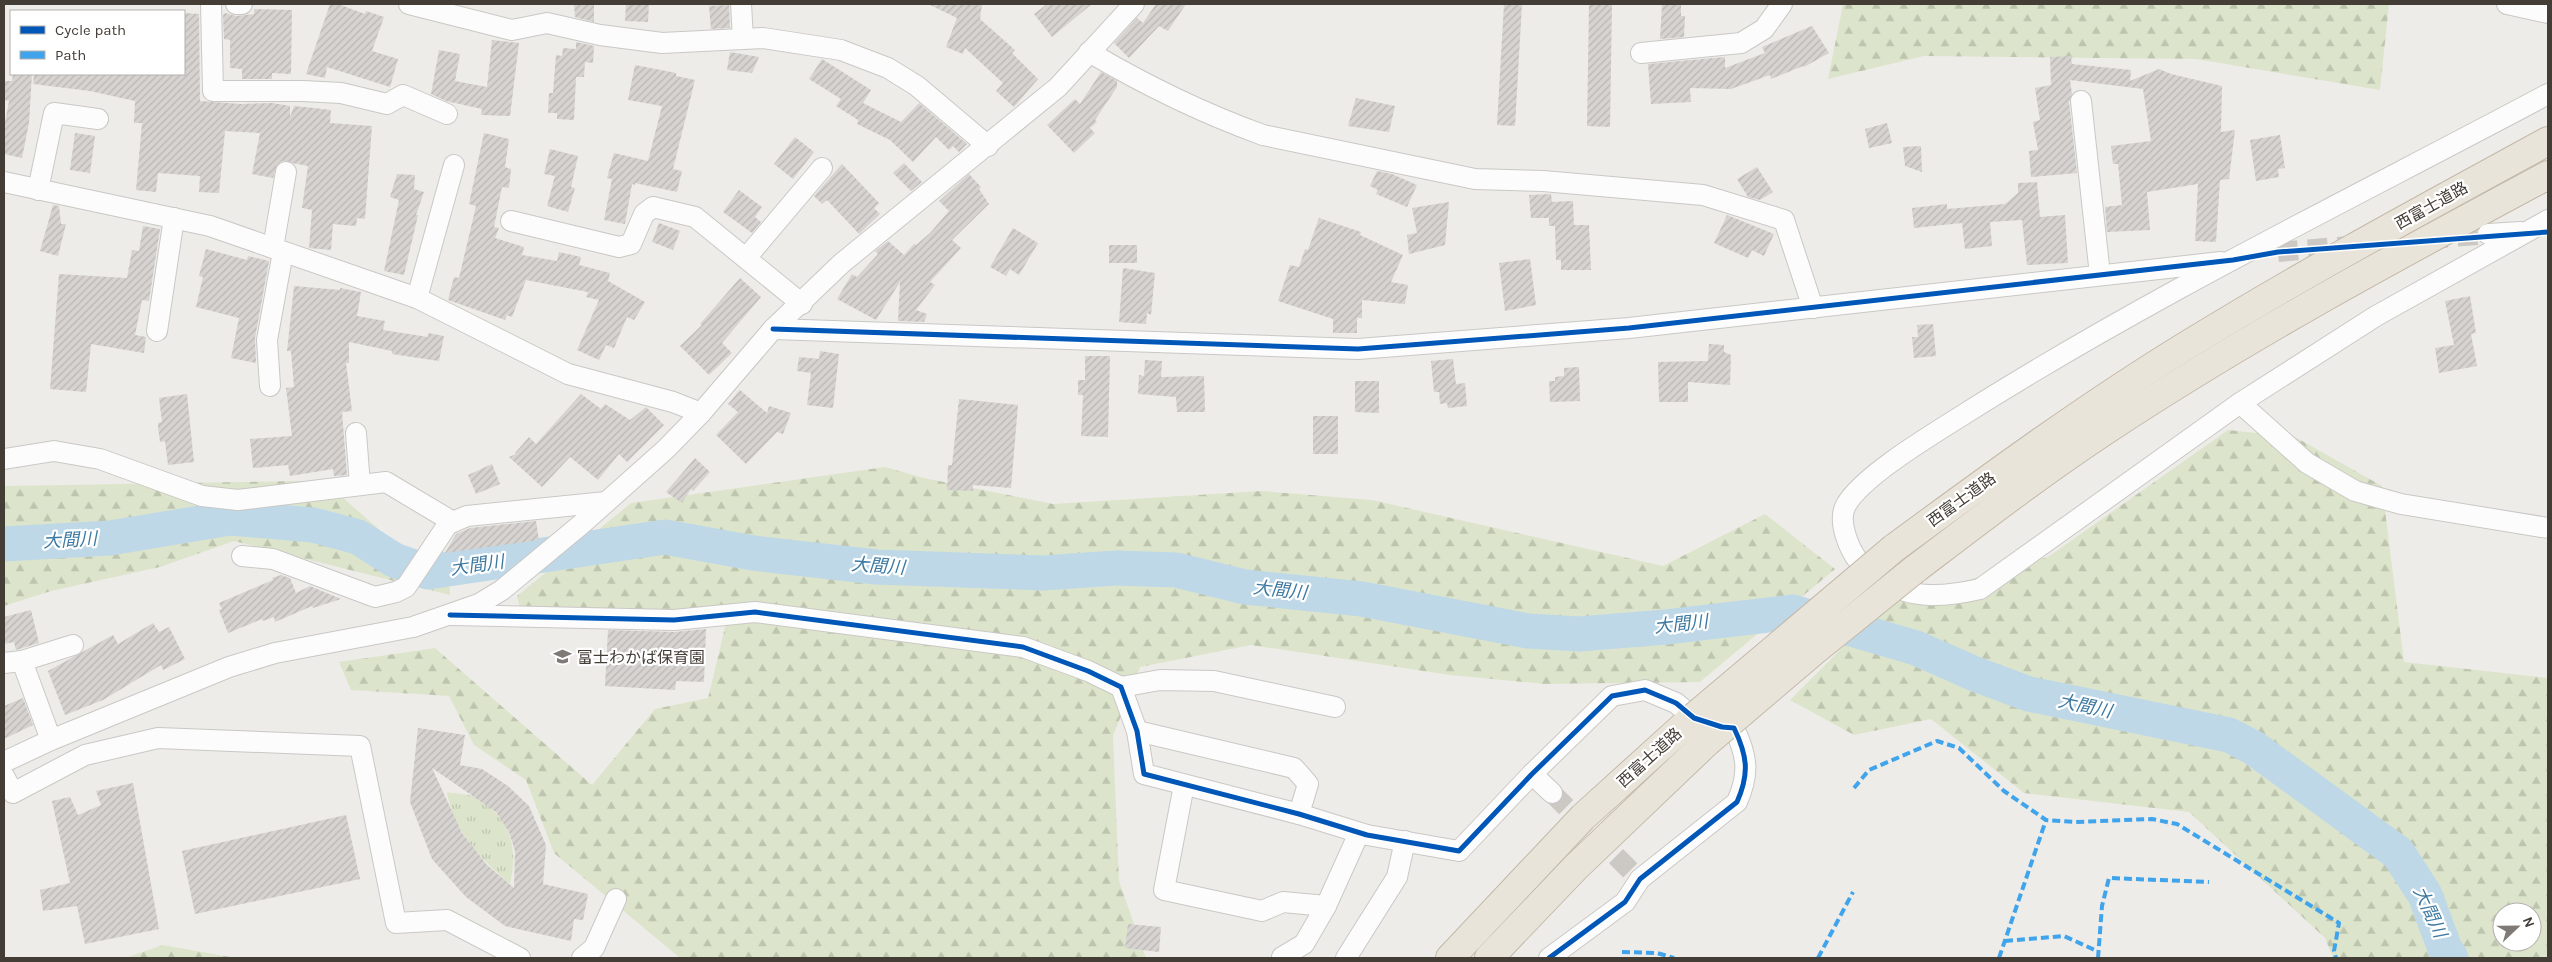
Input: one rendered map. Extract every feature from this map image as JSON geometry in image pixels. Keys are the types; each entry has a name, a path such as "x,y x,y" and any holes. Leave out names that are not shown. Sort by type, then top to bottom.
{"highway":[{"name":"西富士道路","path":"1450,958 1583,817 1688,722 1894,548 2089,408 2193,341 2327,263 2548,141"},
{"name":"西富士道路","path":"1489,958 1576,866 1707,742 1815,650 1994,508 2102,432 2206,367 2341,286 2548,174"}],"street":[{"path":"212,4 213,91 331,93 387,104 403,95 447,114"},
{"path":"236,4 242,4"},
{"path":"410,4 512,30 547,23 600,35 662,43 763,38 841,50 888,68 917,86 988,146"},
{"path":"742,4 743,38"},
{"path":"4,762 51,740 229,666 275,654 413,627 479,604 502,590 584,522 666,449 773,329 802,304 842,262 988,146 1058,87 1134,4"},
{"path":"1640,53 1741,44 1764,30 1782,4"},
{"path":"2507,4 2548,13"},
{"path":"1089,52 1138,81 1263,136 1474,179 1543,181 1703,195 1784,220 1813,308"},
{"path":"2548,94 2232,260 2045,364 1908,450 1858,490 1844,507 1844,531 1859,564 1892,587 1927,596 1955,594 1980,589 2240,403 2376,316 2548,220"},
{"path":"2081,101 2100,275"},
{"path":"38,190 54,113 98,119"},
{"path":"417,298 454,165"},
{"path":"746,258 822,168"},
{"path":"270,386 267,340 286,172"},
{"path":"4,182 210,226 417,298 568,374 673,402 700,413"},
{"path":"511,221 619,246 631,244 644,214 653,207 695,217 802,304"},
{"path":"157,331 174,218"},
{"path":"2488,234 2548,232"},
{"path":"773,329 1358,349 1629,328 2232,260 2278,252"},
{"path":"2240,403 2307,463 2355,491 2401,504 2548,528"},
{"path":"356,433 360,485"},
{"path":"4,459 54,451 100,459 202,496 238,500 386,482 453,522"},
{"path":"242,556 273,559 375,597 396,592 406,587 448,524 467,516 606,502"},
{"path":"450,615 674,620 755,612 1024,647 1088,671 1121,687 1160,680 1214,681 1335,708"},
{"path":"51,740 13,662 73,645"},
{"path":"1121,687 1137,731 1144,774 1299,814 1359,833 1459,851 1532,774 1612,696 1645,690 1676,704 1694,718 1722,727 1734,728 1745,749 1745,784 1737,802 1636,875 1625,902 1549,958"},
{"path":"1137,731 1294,768 1308,784 1299,814"},
{"path":"4,776 13,793 84,755 158,738 360,746 396,923 447,920 520,958"},
{"path":"1532,774 1552,793"},
{"path":"1184,785 1164,890 1262,911 1283,902 1326,906"},
{"path":"1282,957 1304,944 1326,906 1359,833"},
{"path":"1346,958 1397,877 1405,842"},
{"path":"582,958 594,948 616,899"}],"green space":[{"path":"1843,4 2389,4 2380,90 2196,59 1924,56 1828,79"},
{"path":"2228,430 2295,437 2382,486 2404,662 2548,678 2548,958 2333,958 2325,938 2189,812 2024,793 1931,719 1854,735 1790,700 1887,603 2048,557"},
{"path":"885,467 924,478 1053,504 1262,491 1372,500 1663,566 1765,514 1835,569 1700,682 1544,684 1450,675 1251,645 1140,667 1113,736 1119,881 1146,958 680,958 554,853 526,780 474,745 449,696 351,690 339,662 435,648 592,785 655,709 708,698 728,615 520,609 517,596 631,503"},
{"path":"303,481 332,488 390,539 449,576 450,595 234,541 160,567 51,591 4,606 4,486"},
{"path":"447,792 474,797 486,804 504,823 512,845 513,870 510,884 470,844 455,819"},
{"path":"163,945 236,958 125,958"}],"building":[{"path":"330,4 338,4 365,14 366,11 384,17 372,51 398,59 390,87 327,67 325,78 306,74"},
{"path":"574,4 594,4 594,22 575,17"},
{"path":"626,4 649,4 648,22 625,21"},
{"path":"928,4 982,4 980,19 1015,50 1012,53 1038,79 1014,107 996,91 1003,83 965,48 963,54 946,47 957,18"},
{"path":"1047,4 1092,4 1052,37 1034,14"},
{"path":"1156,4 1186,4 1168,31 1159,26 1129,58 1114,43 1137,18 1143,23"},
{"path":"1504,4 1522,4 1515,126 1497,125"},
{"path":"1589,4 1612,4 1610,127 1587,126"},
{"path":"1662,4 1681,4 1681,16 1685,16 1684,37 1660,39"},
{"path":"729,5 730,28 711,29 709,6"},
{"path":"254,9 292,10 291,74 272,73 272,79 242,79 242,69 230,68 230,40 224,39 223,15 225,13 236,16 254,14"},
{"path":"185,13 199,14 200,101 241,104 272,103 290,106 290,117 294,106 331,110 330,123 372,126 365,219 357,218 356,226 333,224 331,250 309,248 312,210 302,208 308,166 282,161 277,165 273,178 252,174 260,133 225,131 219,193 199,192 200,176 158,173 156,192 136,190 142,123 134,123 135,101 90,91 33,84 34,75 185,75"},
{"path":"1812,26 1829,53 1804,67 1771,79 1770,75 1731,89 1690,88 1691,102 1651,104 1648,64 1725,57 1725,68 1765,53 1762,47"},
{"path":"492,40 519,43 510,116 481,115 482,109 446,101 431,94 439,50 460,54 455,81 487,87"},
{"path":"576,42 594,46 593,63 585,62 584,77 576,77 574,120 557,119 557,113 548,113 549,93 553,93 556,55 562,56 563,48 576,49"},
{"path":"730,52 759,57 752,73 727,70"},
{"path":"2071,56 2072,64 2131,70 2130,81 2159,69 2171,74 2222,86 2221,132 2235,130 2229,179 2220,180 2216,242 2195,241 2198,184 2147,192 2150,230 2107,232 2105,207 2122,205 2118,164 2113,164 2111,146 2151,141 2143,89 2070,80 2072,94 2069,102 2077,173 2031,177 2029,151 2038,150 2033,122 2040,120 2035,88 2051,85 2050,57"},
{"path":"822,59 871,90 863,103 901,122 919,103 967,144 959,152 953,146 949,150 936,137 913,162 890,140 857,124 858,120 836,106 841,99 809,79"},
{"path":"635,65 676,73 676,76 695,80 673,169 682,171 677,192 635,183 635,185 632,184 625,224 604,220 612,179 607,178 614,153 648,161 662,106 628,100"},
{"path":"1101,72 1117,81 1117,87 1095,120 1097,122 1090,128 1095,133 1074,153 1047,125 1075,99 1080,104"},
{"path":"13,75 32,75 29,123 22,158 4,154 4,128 9,101 4,100 5,81 12,81"},
{"path":"1356,98 1395,106 1389,132 1348,126"},
{"path":"1887,123 1892,143 1869,148 1865,129"},
{"path":"75,133 95,136 90,173 70,170"},
{"path":"484,133 509,139 505,167 511,169 509,188 502,187 494,227 499,228 495,238 524,247 522,255 557,261 559,252 581,257 579,265 610,273 608,281 645,302 634,320 627,317 614,348 606,345 599,360 577,350 599,300 586,297 588,292 526,280 512,317 507,315 505,320 448,300 454,277 459,278 476,206 469,204"},
{"path":"2280,135 2285,168 2278,169 2279,177 2256,181 2250,140"},
{"path":"795,137 814,152 793,179 774,164"},
{"path":"1921,146 1922,172 1905,166 1903,147"},
{"path":"550,149 578,156 571,187 575,188 568,212 547,206 555,176 544,174"},
{"path":"904,163 922,182 911,191 893,173"},
{"path":"842,164 879,203 874,208 880,214 859,234 827,200 822,204 814,196"},
{"path":"1757,167 1773,192 1760,200 1748,197 1737,179"},
{"path":"1377,171 1392,174 1417,185 1407,207 1376,194 1378,190 1370,186"},
{"path":"397,174 415,175 414,189 424,192 416,215 418,215 404,275 384,271 399,200 390,197"},
{"path":"969,174 981,187 979,189 989,204 952,240 961,248 930,282 935,285 916,310 927,314 924,322 898,321 900,282 876,320 837,299 852,274 857,277 878,254 875,251 888,241 904,255 914,244 916,245 930,233 949,211 939,201"},
{"path":"2037,182 2040,217 2065,215 2068,263 2027,265 2022,220 1990,222 1992,246 1965,249 1962,223 1914,228 1912,208 1947,204 1947,209 2005,204 2018,193 2018,183"},
{"path":"739,190 762,207 755,217 761,222 752,233 723,212"},
{"path":"1551,194 1552,202 1573,201 1574,225 1589,225 1591,270 1561,270 1561,260 1556,260 1555,226 1549,226 1549,218 1531,218 1529,195"},
{"path":"1449,202 1445,245 1409,254 1407,235 1417,233 1412,208"},
{"path":"53,205 59,206 61,224 66,224 58,256 40,251"},
{"path":"1727,215 1774,234 1764,256 1752,250 1748,258 1714,243"},
{"path":"1319,218 1361,232 1360,235 1403,255 1391,282 1408,285 1405,304 1362,300 1362,318 1357,318 1357,333 1333,333 1333,319 1278,301 1290,265 1299,267 1305,249 1308,250"},
{"path":"659,223 680,231 673,250 652,242"},
{"path":"143,226 160,229 149,301 142,300 135,335 146,337 144,353 91,344 86,392 50,389 59,274 127,278 132,250 139,251"},
{"path":"1013,228 1038,243 1019,275 1010,269 1006,276 990,267"},
{"path":"1109,245 1137,245 1137,263 1109,263"},
{"path":"206,249 247,260 248,256 269,261 255,338 256,363 231,358 239,318 196,307 203,277 199,276"},
{"path":"1530,259 1536,305 1505,311 1499,263"},
{"path":"1123,268 1155,273 1151,315 1147,313 1146,324 1119,322"},
{"path":"740,278 761,297 722,343 732,353 709,375 680,346 702,325 700,324"},
{"path":"294,286 340,290 340,288 361,292 357,316 385,321 383,330 428,337 428,333 444,336 439,361 392,354 392,351 349,342 349,363 346,363 352,411 342,412 347,475 334,476 333,469 290,476 288,465 253,468 250,439 292,436 286,388 294,387 291,351 287,351"},
{"path":"2470,296 2476,333 2471,334 2477,366 2439,373 2435,348 2454,345 2445,301"},
{"path":"1933,324 1936,356 1914,358 1912,337 1918,337 1917,325"},
{"path":"1709,344 1724,345 1724,352 1731,355 1730,385 1688,382 1688,402 1659,402 1658,362 1708,361"},
{"path":"820,351 839,354 833,408 807,405 811,373 797,371 799,357 819,359"},
{"path":"1085,356 1110,356 1108,437 1081,436 1083,395 1078,395 1078,380 1085,380"},
{"path":"1453,359 1456,384 1465,383 1467,406 1448,408 1447,403 1440,404 1439,392 1434,392 1431,361"},
{"path":"1145,360 1162,361 1161,377 1204,376 1205,412 1177,412 1176,397 1138,394 1139,375 1144,376"},
{"path":"1579,367 1580,401 1550,402 1549,381 1555,381 1555,377 1564,376 1564,368"},
{"path":"1355,381 1379,381 1379,413 1355,412"},
{"path":"740,390 767,413 769,406 791,413 783,434 777,432 746,464 716,435 738,412 728,404"},
{"path":"187,394 194,462 168,465 165,441 160,442 158,423 162,422 159,398"},
{"path":"581,394 601,409 605,404 630,420 646,407 664,425 627,462 619,454 598,480 570,457 542,487 509,457 516,454 529,437 536,444"},
{"path":"959,399 1018,405 1011,488 973,485 973,491 947,490 948,465 952,465"},
{"path":"1313,416 1338,416 1338,454 1313,454"},
{"path":"695,458 710,472 693,491 691,489 682,503 666,492"},
{"path":"492,464 500,484 476,494 468,475"},
{"path":"536,521 539,540 445,553 456,534 470,528"},
{"path":"281,575 290,578 296,593 310,586 341,599 313,608 312,606 275,622 274,617 263,621 262,619 228,633 219,610 222,609 219,603"},
{"path":"31,610 39,643 16,650 14,642 4,644 4,617"},
{"path":"153,623 159,632 169,627 185,659 163,670 161,665 103,700 65,715 48,671 113,635 118,644"},
{"path":"706,629 704,682 676,681 675,690 605,686 608,630 674,632"},
{"path":"23,698 33,725 4,739 4,706"},
{"path":"418,728 465,735 460,765 482,769 508,786 529,806 546,845 543,884 588,894 583,920 574,919 571,941 505,926 466,897 432,859 410,802","holes":["432,768 496,812 509,832 515,851 514,888 487,865 462,833"]},
{"path":"133,783 159,929 85,944 77,906 43,911 40,890 70,883 52,801 70,797 78,815 101,805 96,791"},
{"path":"346,815 360,879 195,914 182,851"},
{"path":"1128,924 1161,927 1159,952 1125,948"}],"waterway":[{"name":"大間川","path":"4,544 110,538 230,518 313,525 358,537 394,560 428,572 665,537 753,553 876,567 1043,573 1117,568 1176,570 1245,587 1362,599 1528,631 1579,634 1666,627 1793,612 1916,648 1975,674 2029,694 2229,735 2254,748 2398,853 2425,895 2445,949 2451,958"}],"tunnel":[{"path":"2278,252 2488,234"},
{"path":"1552,793 1631,871"}],"marked path":[{"path":"1854,788 1869,770 1937,741 1959,748 2004,791 2046,820 2075,822 2152,819 2177,824 2339,923 2334,951 2336,958"},
{"path":"1999,958 2046,820"},
{"path":"2098,958 2102,906 2109,878 2209,882"},
{"path":"1818,958 1853,892"},
{"path":"2005,941 2064,936 2097,951"},
{"path":"1622,952 1657,953 1674,958"}],"cycle path":[{"path":"773,329 1358,349 1629,328 2233,260 2278,252 2548,232"},
{"path":"450,615 674,620 755,612 1023,647 1088,671 1121,687 1137,731 1144,774 1299,814 1367,835 1459,851 1532,774 1612,696 1645,690 1676,703 1694,718 1722,727 1734,728 1742,747 1745,764 1744,782 1737,802 1640,879 1625,902 1549,958"}],"place":[{"name":"富士わかば保育園","path":"563,657"}]}
